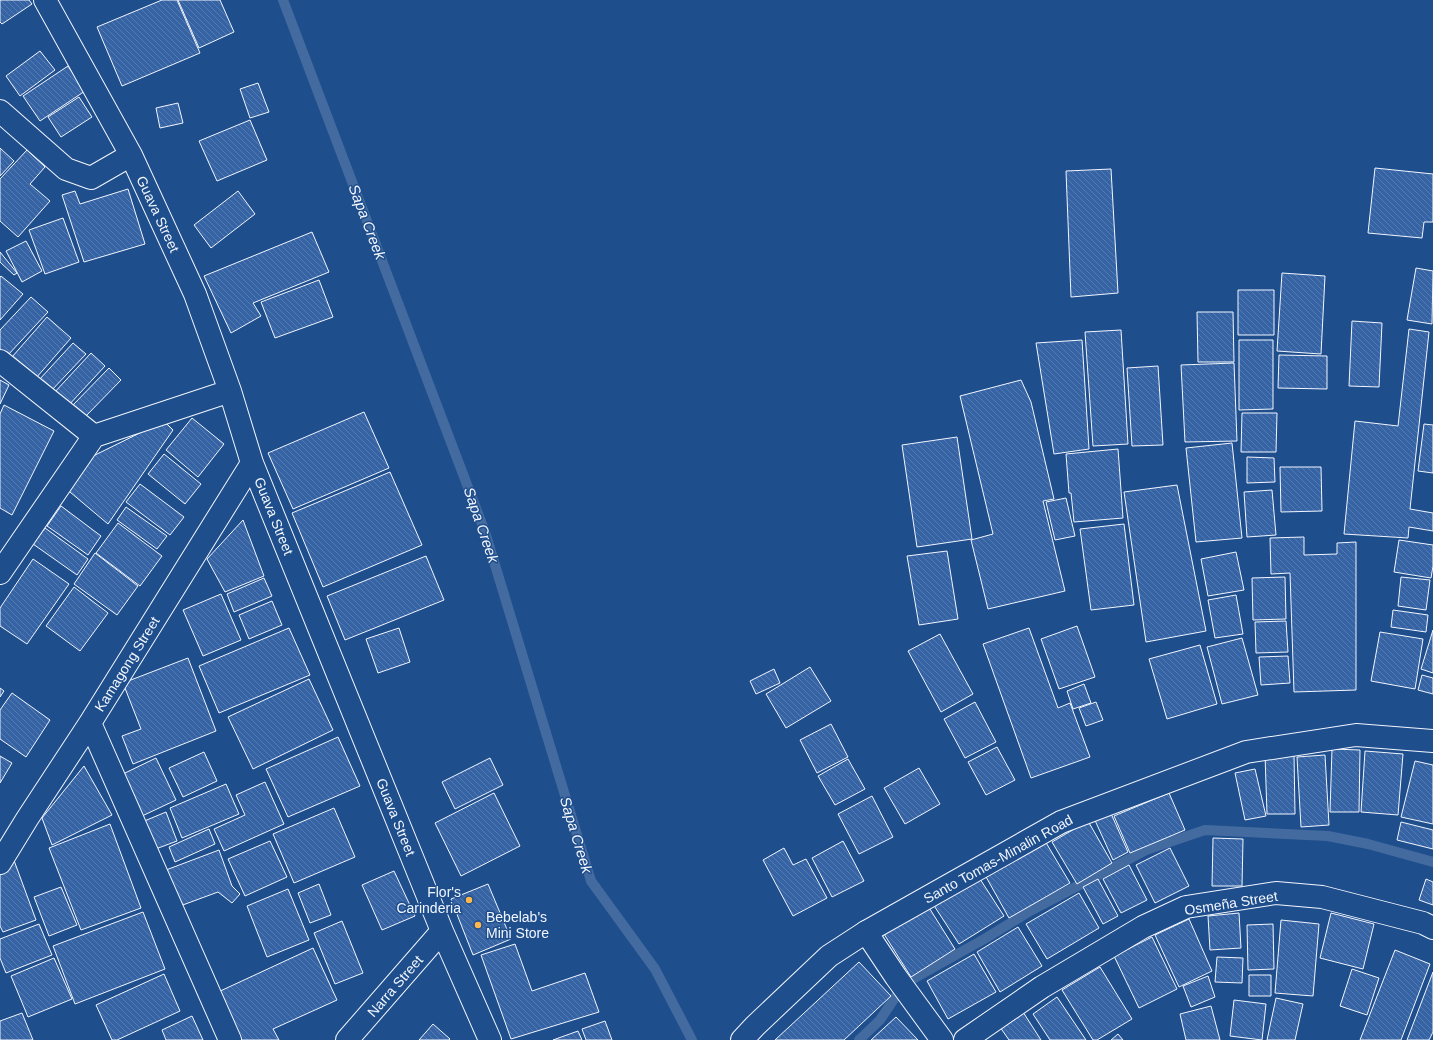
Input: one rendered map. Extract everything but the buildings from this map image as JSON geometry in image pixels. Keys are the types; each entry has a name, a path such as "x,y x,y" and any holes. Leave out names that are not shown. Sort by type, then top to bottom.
{"street":[{"name":"Guava Street","path":"45,0 131,155 195,294 230,391 252,463 442,931 490,1040"},
{"path":"0,111 66,169 91,178 131,155"},
{"path":"0,361 94,436"},
{"path":"3,563 94,436 230,391"},
{"name":"Kamagong Street","path":"0,863 26,819 90,723 252,463"},
{"path":"90,723 230,1040"},
{"name":"Santo Tomas-Minalin Road","path":"749,1033 829,956 866,932 1061,822 1246,752 1356,735 1433,741"},
{"name":"Osmeña Street","path":"965,1040 1048,983 1143,927 1186,908 1276,893 1322,897 1423,923 1433,928"},
{"name":"Narra Street","path":"347,1040 442,931"},
{"path":"866,932 896,977 942,1040"}],"waterway":[{"name":"Sapa Creek","path":"283,0 485,532 591,881 655,969 692,1040"},
{"path":"859,1040 880,1020 904,984 986,938 1030,911 1146,850 1205,830 1328,836 1368,844 1433,862"}],"place":[{"name":"Flor's Carinderia","path":"469,900"},
{"name":"Bebelab's Mini Store","path":"478,925"}]}
